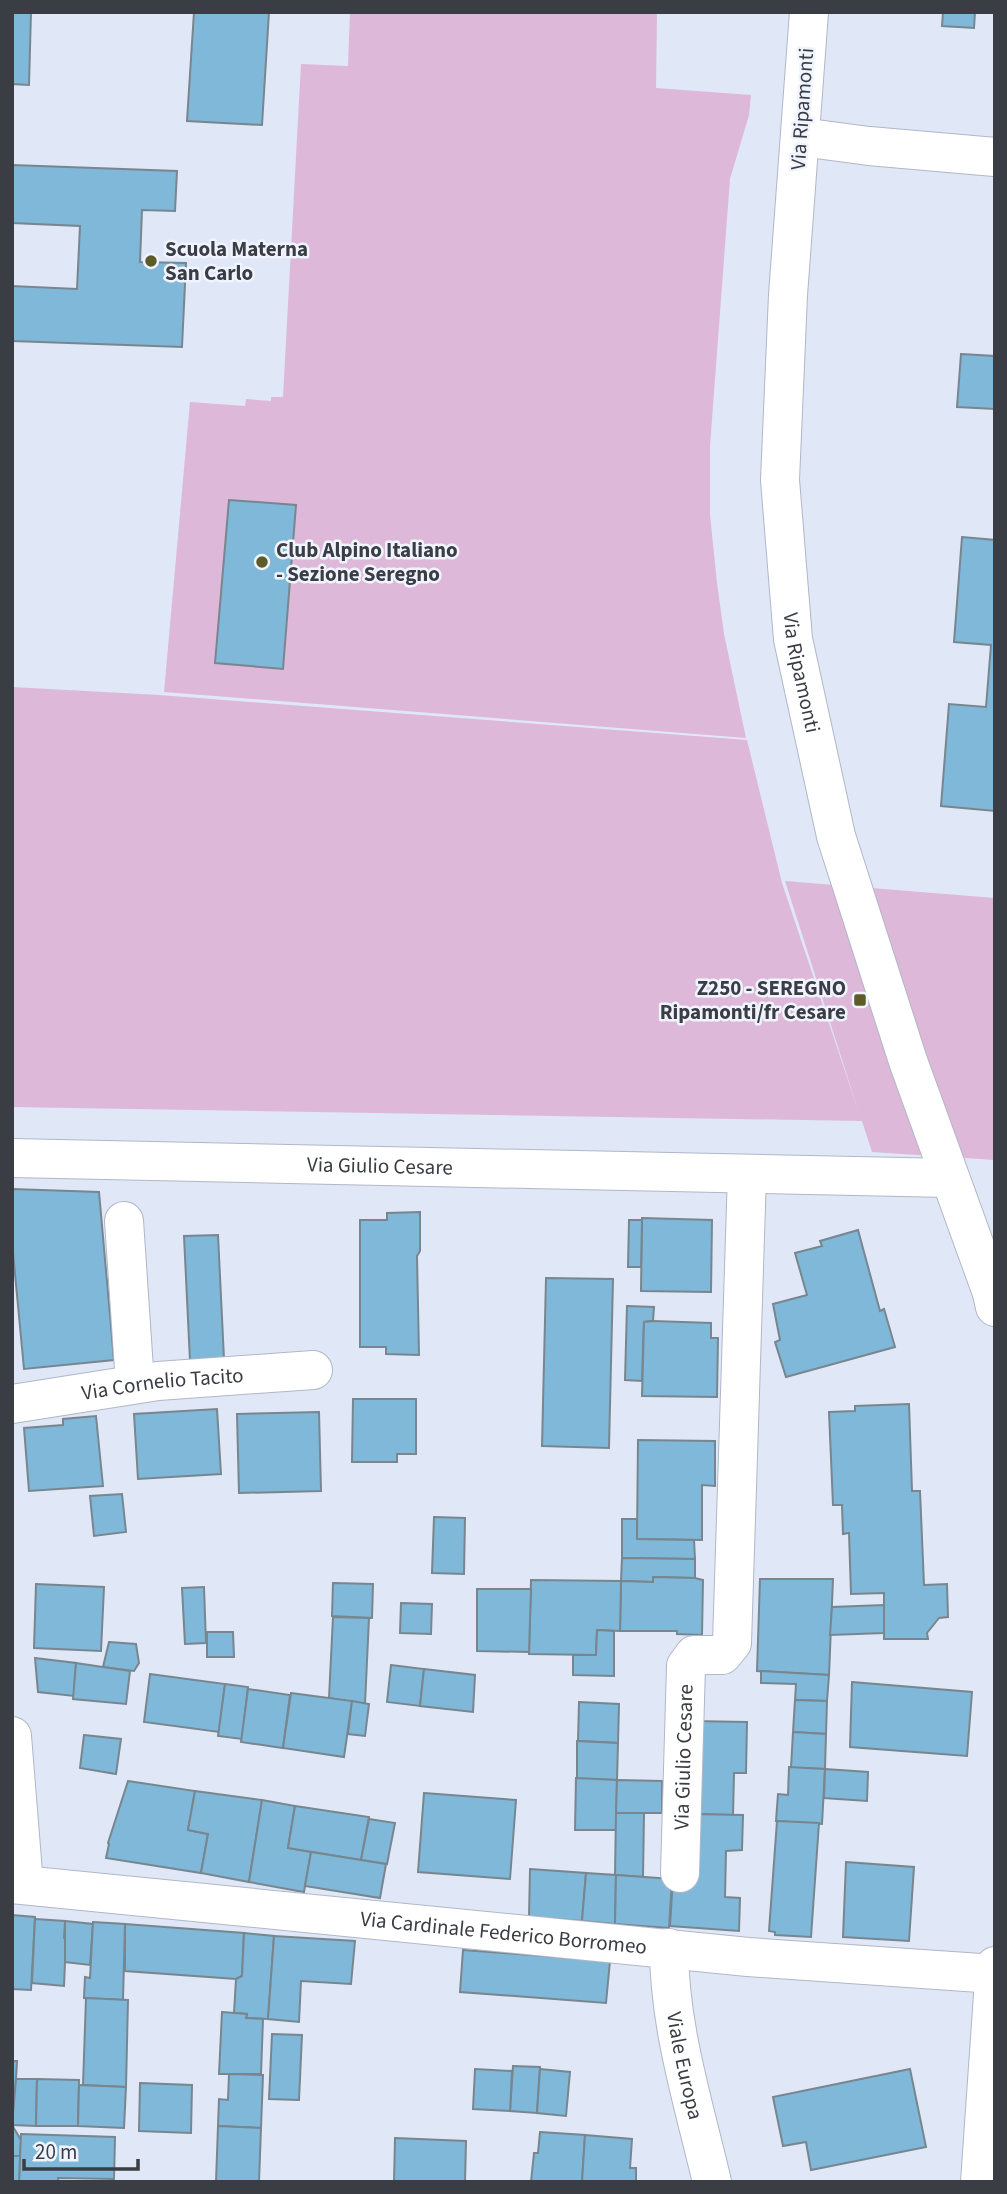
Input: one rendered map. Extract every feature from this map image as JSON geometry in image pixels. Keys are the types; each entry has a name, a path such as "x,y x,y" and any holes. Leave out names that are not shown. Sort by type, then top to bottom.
{"street":[{"name":"Via Ripamonti","path":"809,12 788,295 780,480 793,639 836,836 908,1061 995,1307"},
{"path":"801,137 995,157"},
{"name":"Via Giulio Cesare","path":"12,1158 949,1178"},
{"name":"Via Giulio Cesare","path":"680,1873 686,1666 694,1655 722,1655 732,1643 747,1174"},
{"path":"124,1221 135,1384"},
{"name":"Via Cornelio Tacito","path":"12,1404 135,1384 313,1370"},
{"path":"12,1736 18,1884"},
{"name":"Via Cardinale Federico Borromeo","path":"18,1884 748,1957 994,1974"},
{"name":"Viale Europa","path":"669,1948 676,2027 712,2182"},
{"path":"979,2182 995,1966"}],"shaded area":[{"path":"350,12 657,12 656,88 751,95 749,115 730,179 710,446 710,515 717,583 724,634 746,738 164,692 190,402 245,406 246,399 271,401 271,397 283,397 301,64 348,66"},
{"path":"12,687 159,695 747,740 782,883 859,1113 785,881 995,898 995,1160 872,1152 862,1121 12,1107"}],"building":[{"path":"12,12 31,12 29,85 12,84"},
{"path":"194,12 269,12 262,125 187,121"},
{"path":"943,12 975,12 974,28 942,26"},
{"path":"12,165 177,171 175,211 142,210 140,262 186,263 182,347 12,341 12,286 77,289 80,226 12,223"},
{"path":"961,354 995,356 995,409 957,407"},
{"path":"229,500 296,505 283,669 215,663"},
{"path":"962,537 995,540 995,811 941,806 949,704 986,707 991,645 954,642"},
{"path":"12,1189 99,1192 114,1360 24,1369 12,1242"},
{"path":"420,1212 420,1251 417,1256 419,1355 386,1354 386,1347 360,1347 360,1220 387,1220 387,1213"},
{"path":"642,1218 712,1220 711,1292 641,1291"},
{"path":"629,1220 642,1220 641,1267 628,1267"},
{"path":"858,1230 880,1311 884,1309 895,1347 786,1377 775,1342 780,1340 773,1304 807,1295 795,1253 822,1246 820,1241"},
{"path":"218,1235 224,1359 190,1361 184,1236"},
{"path":"546,1278 613,1279 609,1448 542,1446"},
{"path":"627,1306 654,1307 653,1321 644,1322 642,1381 625,1380"},
{"path":"644,1322 711,1323 711,1338 718,1338 717,1397 642,1396"},
{"path":"353,1399 416,1399 416,1454 397,1454 397,1462 352,1462"},
{"path":"909,1404 912,1491 920,1491 924,1585 947,1584 948,1617 939,1618 927,1633 928,1639 884,1639 884,1593 851,1594 849,1533 843,1534 842,1505 833,1505 829,1412 855,1411 855,1406"},
{"path":"217,1409 221,1474 138,1479 134,1414"},
{"path":"319,1412 321,1491 239,1493 237,1414"},
{"path":"96,1416 103,1486 29,1491 24,1428 63,1425 63,1419"},
{"path":"638,1440 715,1441 715,1486 702,1485 702,1540 637,1539"},
{"path":"122,1494 126,1532 94,1536 90,1496"},
{"path":"434,1517 465,1518 464,1574 432,1573"},
{"path":"622,1519 637,1519 637,1539 694,1540 695,1559 622,1558"},
{"path":"622,1558 695,1559 695,1578 653,1577 653,1582 621,1581"},
{"path":"653,1577 703,1580 702,1635 677,1634 677,1631 620,1631 621,1581 653,1582"},
{"path":"760,1579 833,1579 829,1675 757,1671"},
{"path":"531,1580 621,1581 620,1631 597,1630 596,1655 529,1654"},
{"path":"333,1583 373,1584 372,1618 332,1616"},
{"path":"36,1584 104,1587 101,1651 34,1648"},
{"path":"204,1587 206,1643 185,1644 182,1588"},
{"path":"477,1589 531,1589 529,1652 477,1651"},
{"path":"401,1603 432,1604 431,1634 400,1633"},
{"path":"884,1605 884,1633 830,1635 832,1607"},
{"path":"333,1617 369,1618 365,1704 329,1698"},
{"path":"597,1630 614,1631 614,1676 573,1675 573,1655 596,1655"},
{"path":"207,1632 233,1632 234,1657 207,1657"},
{"path":"109,1642 136,1644 139,1663 134,1671 103,1667"},
{"path":"35,1658 76,1663 74,1696 38,1692"},
{"path":"76,1663 130,1671 126,1704 73,1699"},
{"path":"391,1665 424,1669 420,1706 387,1702"},
{"path":"424,1669 475,1675 473,1712 420,1706"},
{"path":"761,1671 829,1675 827,1701 795,1700 796,1684 761,1683"},
{"path":"150,1674 225,1684 219,1732 144,1722"},
{"path":"852,1682 972,1692 967,1756 850,1747"},
{"path":"225,1684 248,1687 242,1739 218,1736"},
{"path":"248,1689 290,1695 283,1748 241,1742"},
{"path":"291,1693 352,1701 344,1757 283,1748"},
{"path":"795,1700 827,1701 826,1734 793,1732"},
{"path":"352,1701 369,1704 365,1736 348,1734"},
{"path":"579,1702 619,1704 618,1743 578,1741"},
{"path":"692,1721 747,1722 746,1773 734,1773 733,1815 690,1814"},
{"path":"793,1732 826,1734 825,1769 791,1768"},
{"path":"84,1735 121,1739 116,1774 80,1768"},
{"path":"577,1741 618,1743 617,1780 577,1779"},
{"path":"789,1767 825,1769 822,1824 776,1821 778,1794 788,1795"},
{"path":"825,1769 868,1772 867,1801 824,1798"},
{"path":"576,1778 617,1780 616,1830 575,1830"},
{"path":"617,1780 662,1781 662,1813 616,1813"},
{"path":"128,1781 195,1791 188,1830 208,1834 201,1873 106,1858 108,1843"},
{"path":"195,1791 262,1800 249,1882 201,1873 208,1834 188,1830"},
{"path":"424,1793 516,1800 510,1879 418,1872"},
{"path":"262,1800 295,1806 288,1848 311,1852 304,1892 249,1882"},
{"path":"295,1806 369,1817 361,1860 288,1848"},
{"path":"616,1813 644,1813 643,1877 615,1875"},
{"path":"690,1814 743,1815 742,1850 726,1851 725,1897 740,1898 739,1931 670,1926 673,1878"},
{"path":"369,1819 395,1823 387,1864 361,1860"},
{"path":"777,1821 819,1823 811,1937 775,1935 775,1932 769,1931"},
{"path":"311,1852 386,1864 380,1898 305,1886"},
{"path":"846,1862 914,1867 909,1941 843,1937"},
{"path":"530,1869 586,1873 582,1921 529,1917"},
{"path":"586,1873 616,1875 615,1924 582,1921"},
{"path":"616,1875 672,1879 669,1928 615,1924"},
{"path":"12,1915 35,1917 31,1990 12,1989"},
{"path":"35,1919 65,1921 64,1986 32,1983"},
{"path":"65,1921 93,1924 90,1965 65,1962"},
{"path":"93,1922 125,1924 123,2000 84,1998 85,1977 90,1978"},
{"path":"125,1924 244,1933 242,1976 236,1979 125,1971"},
{"path":"244,1933 274,1936 268,2019 246,2018 247,2014 234,2013 236,1979 242,1976"},
{"path":"274,1936 355,1941 351,1984 301,1981 299,2022 268,2019"},
{"path":"463,1950 610,1961 606,2003 460,1992"},
{"path":"86,1998 128,2000 126,2087 83,2085"},
{"path":"222,2012 247,2014 246,2018 263,2019 261,2074 219,2074"},
{"path":"272,2034 302,2035 299,2100 269,2099"},
{"path":"12,2061 17,2061 15,2097 12,2096"},
{"path":"513,2066 540,2067 537,2113 510,2111"},
{"path":"475,2069 512,2071 510,2111 473,2109"},
{"path":"540,2069 570,2072 566,2116 537,2113"},
{"path":"910,2069 926,2147 811,2170 806,2142 783,2146 773,2097"},
{"path":"229,2074 263,2075 261,2128 218,2126 219,2099 228,2100"},
{"path":"16,2079 37,2079 36,2126 12,2125"},
{"path":"37,2079 79,2080 78,2126 36,2126"},
{"path":"140,2083 192,2085 191,2133 139,2131"},
{"path":"79,2085 126,2087 124,2128 78,2126"},
{"path":"12,2125 21,2140 20,2156 12,2156"},
{"path":"218,2126 261,2128 259,2182 216,2182"},
{"path":"540,2132 585,2135 582,2182 531,2182 534,2153 538,2153"},
{"path":"21,2134 115,2137 114,2179 58,2178 58,2182 19,2182"},
{"path":"585,2135 632,2139 630,2168 636,2168 636,2182 582,2182"},
{"path":"395,2138 466,2141 465,2182 394,2182"},
{"path":"12,2156 20,2156 19,2182 12,2182"}],"place":[{"name":"Scuola Materna San Carlo","path":"151,261"},
{"name":"Club Alpino Italiano - Sezione Seregno","path":"262,562"},
{"name":"Z250 - SEREGNO Ripamonti/fr Cesare","path":"860,1000"}]}
